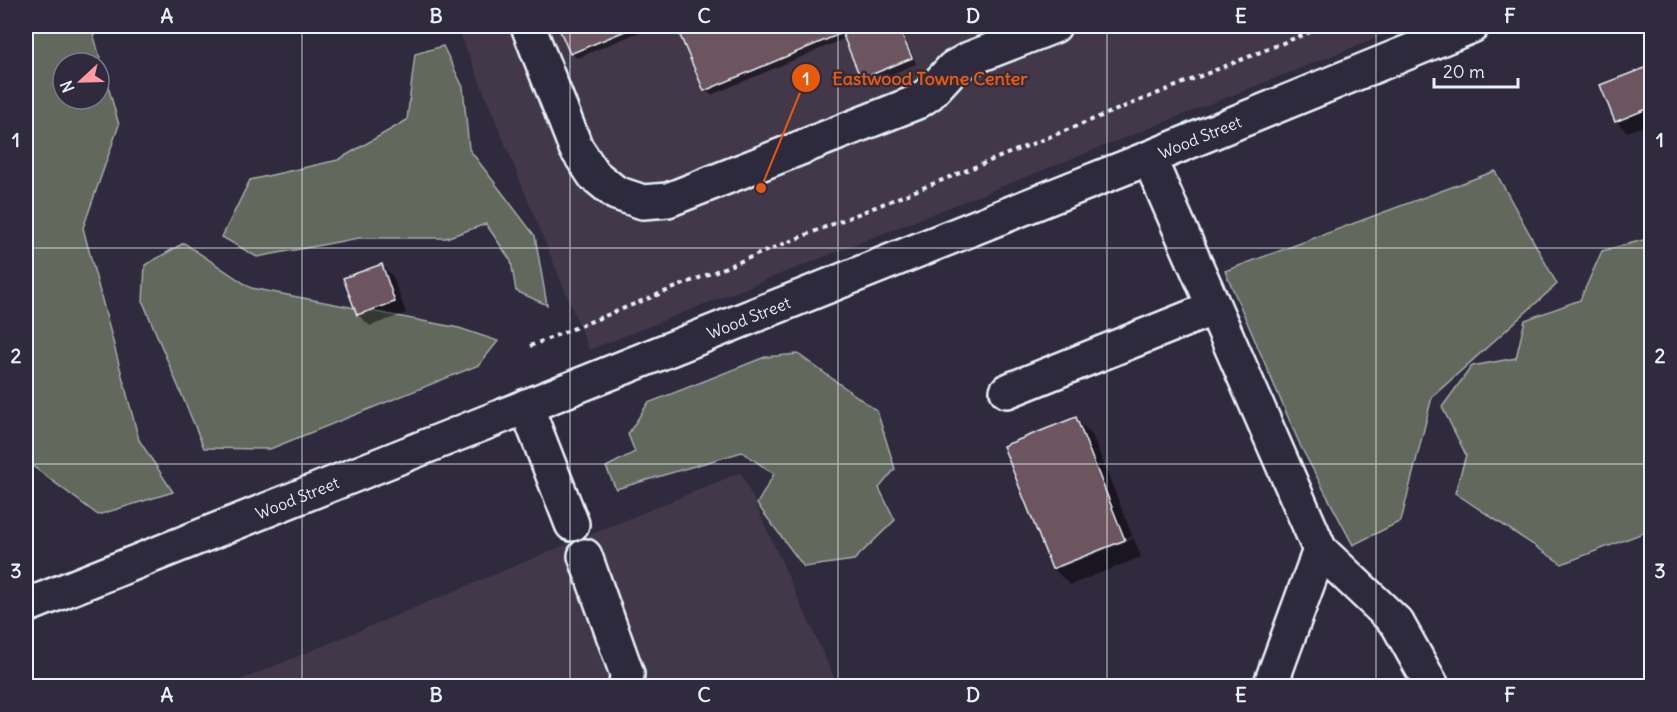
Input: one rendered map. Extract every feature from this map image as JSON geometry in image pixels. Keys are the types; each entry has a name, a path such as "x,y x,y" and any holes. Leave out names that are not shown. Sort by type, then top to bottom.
{"street":[{"path":"528,26 576,148 594,175 616,193 643,202 668,200 917,102 954,68 969,59 1054,26"},
{"name":"Wood Street","path":"26,606 1149,158 1472,26"},
{"path":"1149,158 1320,550 1397,623 1432,687"},
{"path":"1007,391 1214,308"},
{"path":"526,406 572,524"},
{"path":"1270,687 1320,550"},
{"path":"585,556 627,674 626,687"}],"path":[{"path":"530,345 1325,26"}],"shaded area":[{"path":"457,26 1407,26 589,350"},
{"path":"741,472 838,686 226,686"}],"green space":[{"path":"26,26 91,26 98,51 51,51 51,111 111,111 111,97 119,125 83,228 139,440 173,492 98,515 26,461"},
{"path":"443,46 463,87 469,149 535,236 547,305 516,291 511,261 486,224 446,238 359,238 257,257 222,237 250,180 338,160 407,120 415,54"},
{"path":"1495,171 1557,284 1432,397 1401,521 1353,545 1301,447 1225,271"},
{"path":"1651,238 1651,530 1562,564 1455,493 1466,455 1442,407 1472,366 1516,358 1525,320 1580,300 1602,251"},
{"path":"184,243 251,288 459,328 498,341 479,365 270,449 204,448 143,302 145,265"},
{"path":"798,354 877,411 895,469 879,488 895,520 854,560 804,567 757,504 774,474 742,452 616,489 606,467 635,452 628,434 648,403 765,357"}],"building":[{"path":"558,26 637,26 570,54"},
{"path":"676,26 898,26 912,58 861,79 842,33 704,91"},
{"path":"1652,65 1652,107 1615,122 1600,85"},
{"path":"382,264 395,302 357,315 343,278"},
{"path":"1076,417 1125,540 1052,569 1003,446"}],"place":[{"name":"Eastwood Towne Center","path":"761,188"}]}
